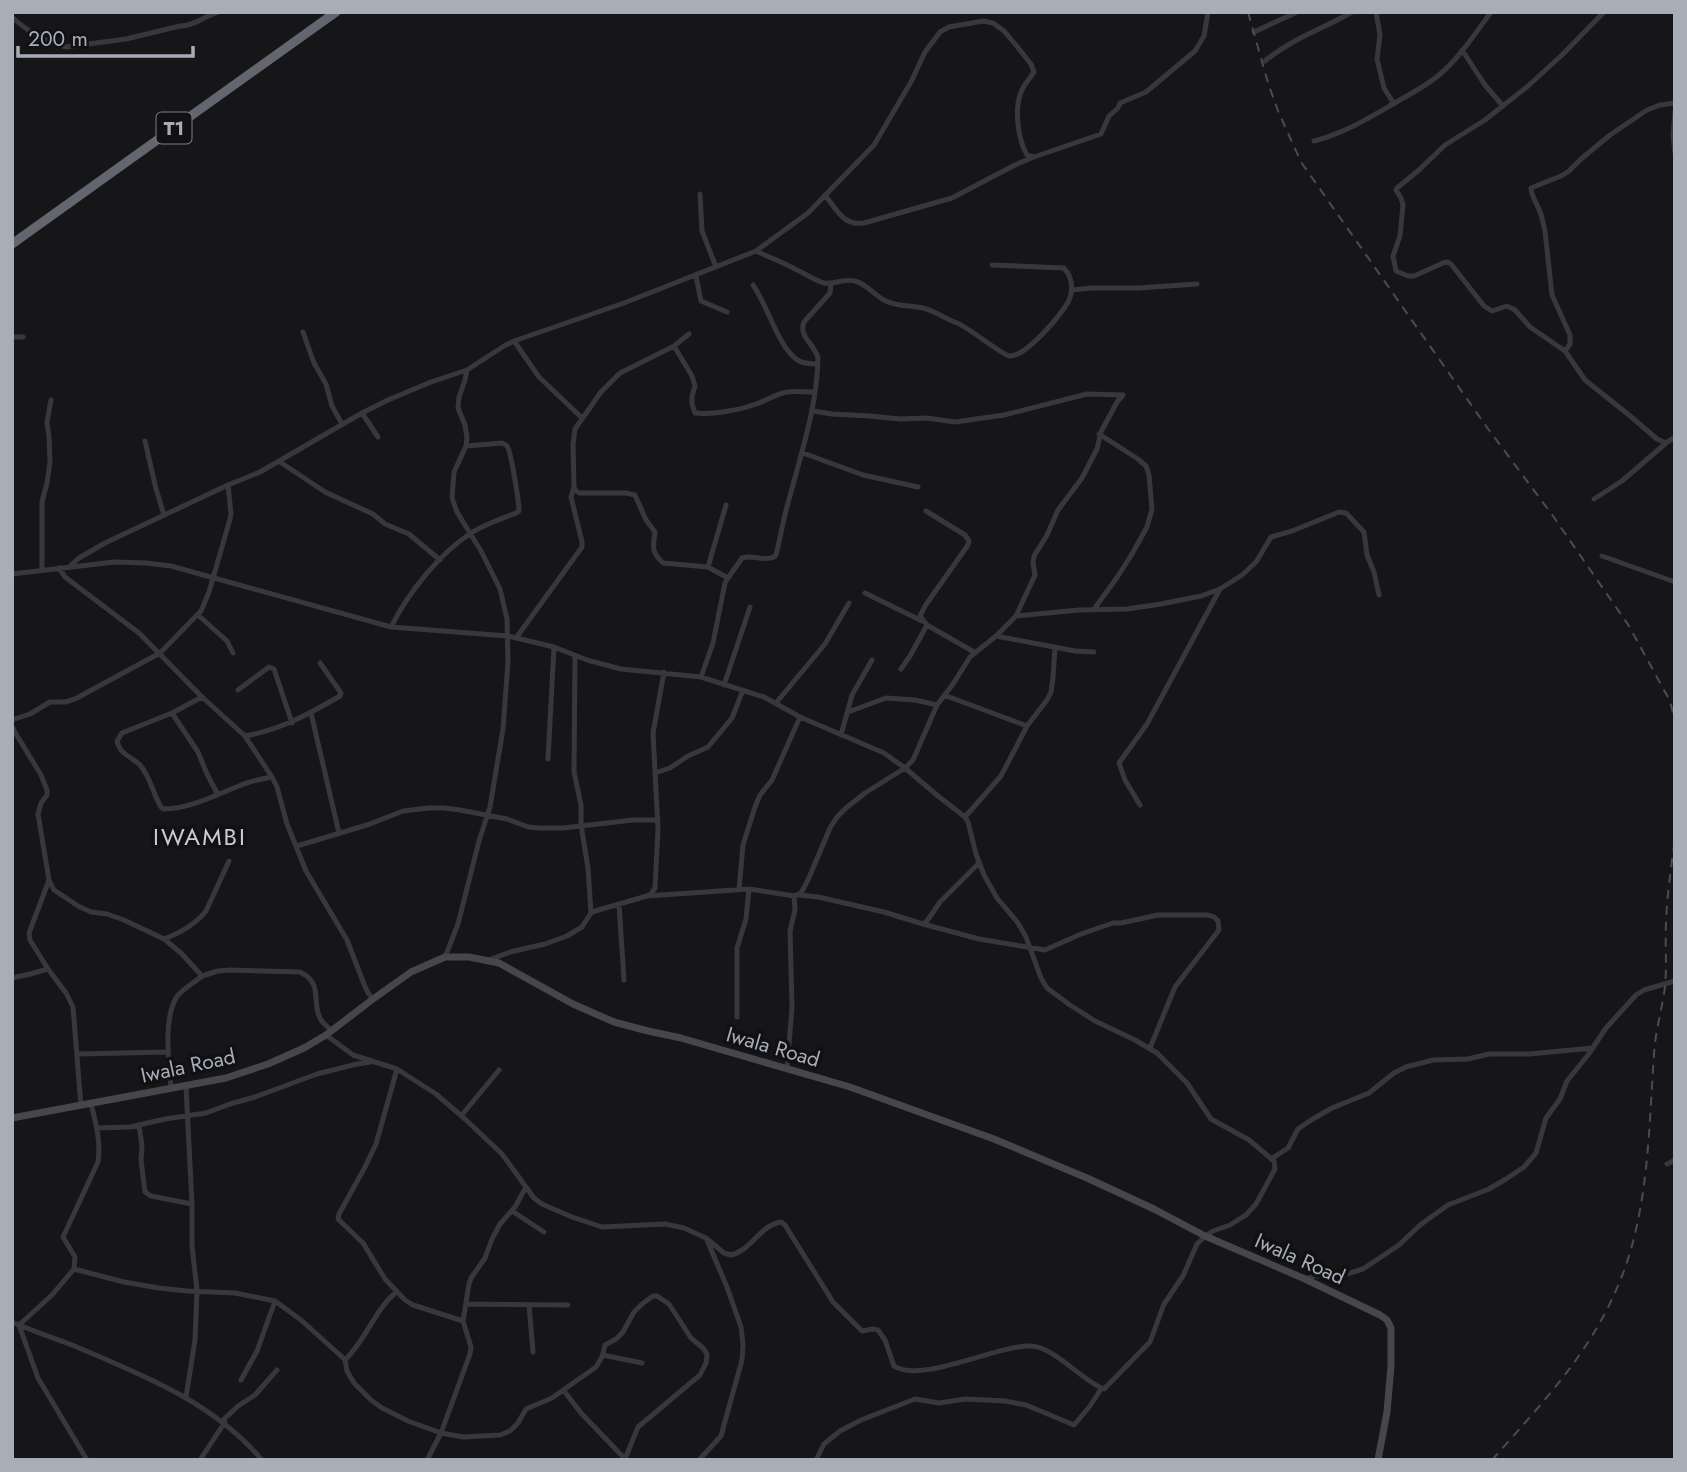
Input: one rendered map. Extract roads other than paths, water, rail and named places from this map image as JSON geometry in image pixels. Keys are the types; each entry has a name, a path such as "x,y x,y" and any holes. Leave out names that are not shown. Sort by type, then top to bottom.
{"highway":[{"name":"T1","path":"12,244 336,12"}],"street":[{"path":"19,12 12,16 24,26 66,47 126,39 188,26 218,12"},
{"path":"825,195 847,222 864,223 953,198 1034,157 1101,134 1109,116 1120,103 1146,92 1195,51 1206,31 1208,12"},
{"path":"1254,32 1297,12"},
{"path":"1265,61 1275,52 1352,12"},
{"path":"1376,12 1380,35 1377,59 1384,88 1394,104"},
{"path":"1314,141 1337,135 1432,81 1447,68 1491,12"},
{"path":"1604,12 1549,68 1485,120 1445,145 1397,188 1403,205 1400,236 1393,256 1394,266 1398,272 1411,276 1447,262 1454,267 1480,303 1494,311 1503,307 1513,308 1530,327 1565,351 1586,380 1657,439 1666,443"},
{"path":"70,566 105,543 280,462 388,400 467,370 514,341 624,303 756,251 808,213 874,145 921,60 940,32 949,27 989,21 998,26 1033,66 1034,72 1023,87 1018,106 1023,147 1027,155 1034,157"},
{"path":"1462,50 1485,85 1503,106"},
{"path":"1565,351 1570,344 1570,335 1552,295 1545,231 1531,188 1562,176 1610,135 1647,110 1675,103"},
{"path":"1675,111 1675,153"},
{"path":"700,194 702,231 716,267"},
{"path":"756,251 821,282 852,280 863,284 887,302 929,310 968,328 1009,356 1021,352 1052,324 1068,303 1072,290 1069,275 1064,268 992,265"},
{"path":"696,276 701,302 727,312"},
{"path":"701,677 713,643 728,578 746,556 765,560 776,555 813,411 817,351 802,332 802,327 830,293 831,283"},
{"path":"1072,290 1197,284"},
{"path":"753,285 790,352 800,362 818,364"},
{"path":"303,332 314,363 324,379 332,406 342,424"},
{"path":"516,638 582,547 571,497 574,487 575,429 620,373 674,346 689,334"},
{"path":"12,337 23,337"},
{"path":"514,341 539,377 582,418"},
{"path":"674,346 692,376 695,386 692,404 695,413 745,408 787,392 814,392"},
{"path":"445,957 458,924 493,796 503,729 508,662 507,619 500,589 454,505 452,491 456,466 466,446 467,432 458,401 467,370"},
{"path":"796,895 803,891 837,817 865,793 905,768 916,756 937,705 974,652 996,636 1016,616 1035,575 1034,556 1058,510 1076,488 1096,452 1100,434 1123,395 1087,394 1004,415 955,422 813,411"},
{"path":"42,570 42,502 50,462 47,422 51,400"},
{"path":"362,413 378,437"},
{"path":"1094,609 1116,579 1147,527 1152,509 1146,466 1100,434"},
{"path":"1594,499 1622,481 1675,437"},
{"path":"145,441 164,515"},
{"path":"390,627 406,600 440,560 470,534 519,511 507,446 502,443 466,446"},
{"path":"803,453 863,475 918,487"},
{"path":"280,462 325,492 409,534 440,560"},
{"path":"12,720 30,715 50,702 75,699 160,653 198,614 205,602 231,514 228,485"},
{"path":"574,487 580,493 635,495 654,531 653,549 660,561 668,565 708,567 728,578"},
{"path":"708,567 726,505"},
{"path":"924,623 920,616 925,606 969,541 965,535 926,511"},
{"path":"1016,616 1041,612 1127,609 1201,596 1238,579 1256,562 1271,537 1339,512 1346,513 1364,532 1367,555 1380,595"},
{"path":"1602,556 1675,582"},
{"path":"12,574 114,562 171,566 390,627 508,636 554,647 621,669 701,677 776,703 841,736 884,753 965,817 979,863 990,887 1022,929 1047,988 1095,1021 1150,1048 1168,1062 1187,1083 1211,1119 1245,1136 1275,1165 1273,1174 1250,1212 1236,1223 1205,1236 1197,1244 1183,1276 1164,1304 1150,1342 1108,1387 1101,1389 1074,1425 1027,1405 1005,1401 965,1399 939,1403 913,1399 861,1420 840,1432 824,1444 816,1460"},
{"path":"59,568 61,574 139,632 202,697 245,736 277,787 309,878 347,940 364,984 373,999"},
{"path":"1140,805 1125,780 1119,763 1147,724 1220,589"},
{"path":"865,593 974,652"},
{"path":"776,703 825,644 849,603"},
{"path":"724,685 750,607"},
{"path":"198,614 227,641 233,653"},
{"path":"901,669 910,656 924,623"},
{"path":"996,636 1094,652"},
{"path":"548,759 554,647"},
{"path":"965,817 1001,776 1027,726 1043,707 1051,692 1055,647"},
{"path":"575,656 574,772 581,804 581,825 592,913"},
{"path":"841,736 852,695 872,660"},
{"path":"245,736 292,723 341,695 320,663"},
{"path":"238,690 272,667 292,723"},
{"path":"646,897 656,884 658,820 653,733 664,672"},
{"path":"655,773 670,768 708,747 732,718 743,690"},
{"path":"944,695 1027,726"},
{"path":"202,697 172,713 122,733 117,741 122,752 145,772 157,802 163,809 178,807 249,782 272,777"},
{"path":"848,712 886,698 937,705"},
{"path":"172,713 198,752 218,795"},
{"path":"311,713 339,833"},
{"path":"739,889 744,838 757,801 772,780 800,717"},
{"path":"12,726 46,784 47,795 38,814 49,880 54,890 91,912 124,920 164,939 202,976"},
{"path":"297,846 417,809 444,808 539,828 658,820"},
{"path":"164,939 180,933 201,917 229,861"},
{"path":"923,923 979,863"},
{"path":"49,880 29,933 32,946 73,1006 81,1106"},
{"path":"486,961 567,936 582,927 592,913 619,904 646,897 739,889 818,897 884,912 979,939 1045,950 1105,925 1154,916 1208,915 1217,919 1219,930 1175,987 1150,1048"},
{"path":"737,1017 737,948 744,929 750,889"},
{"path":"787,1069 792,1007 790,931 796,895"},
{"path":"619,904 624,980"},
{"name":"Iwala Road","path":"12,1118 226,1078 304,1048 329,1033 411,972 445,957 470,957 499,963 573,1004 614,1022 681,1038 869,1093 994,1139 1097,1182 1205,1236 1380,1315 1390,1324 1392,1341 1387,1412 1378,1460"},
{"path":"12,978 47,969"},
{"path":"171,1088 167,1052 170,1021 176,999 202,976 218,971 300,972 313,982 321,1020 329,1033 353,1055 397,1069 436,1094 502,1154 534,1198 542,1204 602,1227 665,1224 684,1228 706,1238 726,1254 736,1255 772,1224 781,1222 833,1302 862,1331 878,1330 885,1340 892,1363 898,1369 912,1371 1034,1346 1068,1365 1101,1389"},
{"path":"1305,1279 1343,1275 1363,1269 1399,1245 1420,1225 1448,1205 1489,1189 1524,1167 1536,1153 1546,1118 1560,1099 1567,1081 1606,1028 1636,995 1653,986 1675,981"},
{"path":"1271,1159 1288,1148 1298,1129 1311,1119 1368,1093 1406,1067 1433,1060 1468,1059 1489,1054 1529,1054 1593,1048"},
{"path":"77,1054 167,1052"},
{"path":"97,1128 112,1129 206,1114 317,1074 372,1062"},
{"path":"397,1069 376,1144 338,1217 363,1243 396,1292 413,1305 463,1321"},
{"path":"461,1116 499,1070"},
{"path":"186,1086 192,1246 197,1290 195,1340 186,1397"},
{"path":"19,1325 74,1269 75,1257 63,1237 98,1162 100,1150 91,1104"},
{"path":"139,1125 145,1192 151,1196 192,1204"},
{"path":"1667,1164 1675,1160"},
{"path":"427,1460 441,1433 471,1354 463,1321 471,1278 485,1258 500,1224 512,1211 526,1187"},
{"path":"512,1211 544,1232"},
{"path":"699,1460 721,1436 742,1360 743,1345 741,1327 706,1238"},
{"path":"74,1269 124,1282 187,1291 235,1293 275,1301 301,1320 345,1360 347,1371 354,1383 370,1400 408,1421 441,1433 463,1437 506,1434 518,1423 526,1409 564,1391 596,1367 607,1343 619,1336 634,1312 653,1296 668,1304 691,1338 707,1354 700,1375 638,1427 626,1459 580,1413 564,1391"},
{"path":"345,1360 356,1348 383,1305 396,1292"},
{"path":"241,1380 257,1351 275,1301"},
{"path":"467,1304 568,1305"},
{"path":"529,1305 533,1352"},
{"path":"12,1322 71,1344 186,1397 223,1422 251,1446 262,1460"},
{"path":"19,1325 37,1378 86,1460"},
{"path":"603,1355 642,1363"},
{"path":"200,1460 223,1422 238,1406 255,1395 277,1370"}],"railway":[{"path":"1248,12 1268,83 1301,162 1629,626 1670,701 1675,721"},
{"path":"1492,1460 1558,1384 1588,1343 1612,1299 1633,1240 1645,1180 1655,1046 1665,987 1669,881 1675,839"}],"district":[{"name":"IWAMBI","path":"200,837"}]}
